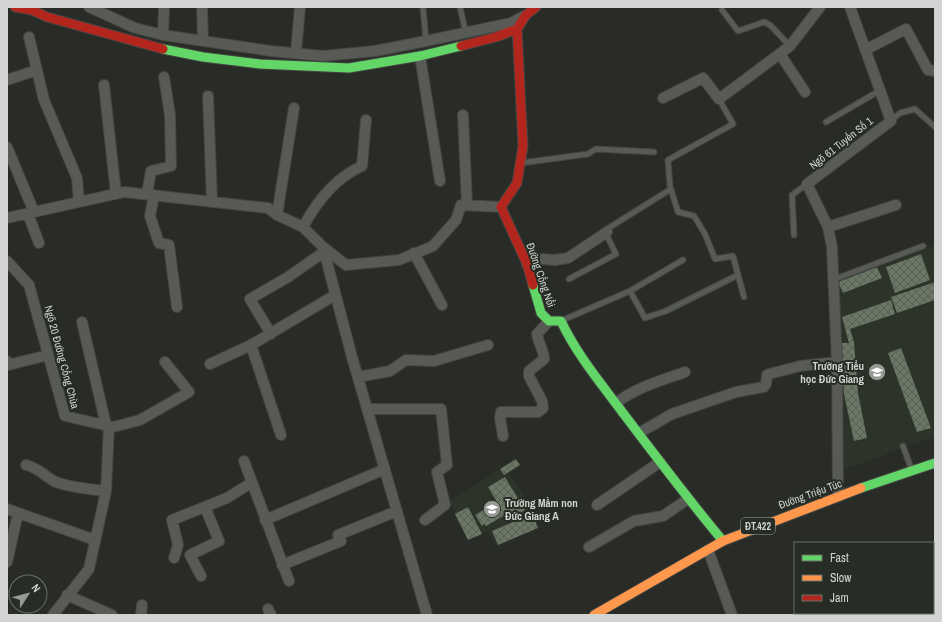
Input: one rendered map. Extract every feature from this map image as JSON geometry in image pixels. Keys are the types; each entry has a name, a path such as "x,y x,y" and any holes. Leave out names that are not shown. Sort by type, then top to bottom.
{"street":[{"path":"15,7 32,10 54,20 155,48 260,64 349,68 420,56 496,37 517,29"},
{"path":"89,7 135,28 163,35 271,51 296,52 323,56 374,51 511,23 526,15 536,7"},
{"path":"163,35 164,7"},
{"path":"202,7 203,41"},
{"path":"296,52 300,7"},
{"path":"663,98 703,78 719,99 790,46 820,7"},
{"path":"850,7 891,121"},
{"path":"7,218 124,192 268,208 277,215 303,227 323,250 346,265 399,260 433,246 456,220 461,205 501,207 516,183 523,146 517,29 526,15"},
{"path":"865,50 906,29 928,70 935,71"},
{"path":"29,37 44,100 77,178 79,202"},
{"path":"780,54 805,92"},
{"path":"420,56 440,181"},
{"path":"7,80 37,70"},
{"path":"164,77 170,115 171,166 151,171 150,216 159,242 169,245 177,307"},
{"path":"104,85 116,194"},
{"path":"208,96 212,202"},
{"path":"277,215 294,108"},
{"path":"463,116 467,205"},
{"path":"303,227 313,208 335,184 350,172 362,166 366,120"},
{"name":"Ngõ 61 Tuyến Số 1","path":"807,184 891,121"},
{"path":"7,147 31,213 39,243"},
{"path":"807,184 828,227 832,247 835,279 838,496"},
{"path":"828,227 896,204"},
{"name":"Đường Cổng Nổi","path":"501,207 527,264 541,313 548,322 561,321 564,330 616,403 688,499 723,541"},
{"path":"527,264 543,259 556,260 568,258 607,232"},
{"path":"323,250 367,409 427,615"},
{"path":"271,334 250,299 288,277 323,250"},
{"path":"414,253 442,305"},
{"name":"Ngõ 20 Đường Cổng Chùa","path":"7,261 30,285 65,416 113,427 140,420 189,392 165,362"},
{"path":"210,364 271,334 335,295"},
{"path":"52,615 89,569 106,491 108,426 82,322"},
{"path":"503,436 500,418 501,412 538,412 543,408 542,401 530,376 530,371 544,359 544,352 538,340 537,334 548,322"},
{"path":"251,345 281,435"},
{"path":"358,377 390,371 406,360 434,361 488,345"},
{"path":"7,364 48,354"},
{"path":"639,433 672,414 736,392 764,387 769,374 800,366 837,362"},
{"path":"616,403 630,393 644,386 685,372"},
{"path":"367,409 441,409 447,465 437,472 445,505 425,520"},
{"path":"244,461 282,565 289,580"},
{"path":"597,505 660,462"},
{"name":"Đường Triệu Túc","path":"594,615 723,541 838,496 935,464"},
{"path":"26,465 37,468 54,481 68,485 106,491"},
{"path":"265,520 385,469"},
{"path":"174,558 178,545 172,520 227,498 251,482"},
{"path":"589,547 634,520 663,516 688,499"},
{"path":"201,576 190,554 219,541 205,507"},
{"path":"7,508 95,540"},
{"path":"282,565 341,541 338,535 397,511"},
{"path":"7,562 18,512"},
{"path":"708,550 732,615"},
{"path":"67,595 112,615"},
{"path":"141,615 142,604"}],"lane":[{"path":"424,7 426,41"},
{"path":"460,7 468,43"},
{"path":"722,10 738,31 764,22 770,25 790,46"},
{"path":"826,122 879,91"},
{"path":"719,99 732,124 668,160 671,189 678,212 694,216 705,234 715,260 733,256 744,297"},
{"path":"891,121 900,113 915,109 935,127"},
{"path":"520,163 588,154 596,149 654,152"},
{"path":"794,235 792,195 807,184"},
{"path":"569,279 616,254 607,229 671,189"},
{"path":"835,279 923,246"},
{"path":"561,321 630,291 683,260"},
{"path":"630,291 645,318 666,311 738,274"},
{"path":"903,446 912,471"}],"shaded area":[{"name":"Trường Tiểu học Đức Giang","path":"935,245 935,436 841,471 838,282"},
{"name":"Trường Mầm non Đức Giang A","path":"500,469 504,475 509,472 529,504 540,527 495,546 488,531 468,540 449,501"}],"building":[{"path":"921,254 930,280 895,293 886,267"},
{"path":"877,267 882,278 843,293 838,282"},
{"path":"935,282 935,300 897,313 891,297"},
{"path":"891,300 895,314 850,329 854,342 858,393 867,438 854,441 844,394 840,343 849,343 842,317"},
{"path":"901,348 931,428 917,432 888,353"},
{"path":"516,459 520,465 504,475 500,469"},
{"path":"505,477 525,510 508,521 505,515 486,526 485,524 482,526 475,515 497,502 488,487"},
{"path":"468,507 482,534 468,540 455,514"},
{"path":"532,514 538,528 498,545 492,531"}],"traffic: fast":[{"path":"163,49 203,57 260,64 349,68 420,56 461,46"},
{"path":"533,285 541,313 549,321 561,321 581,356 596,377 696,509 723,541"},
{"path":"861,488 935,463"}],"traffic: slow":[{"path":"594,615 723,541 861,488"}],"traffic: jam":[{"path":"15,7 32,10 47,17 163,49"},
{"path":"461,46 496,37 517,29 526,15 536,7"},
{"path":"517,29 523,146 517,183 501,207 527,264 533,285"}],"place":[{"name":"Trường Tiểu học Đức Giang","path":"877,372"},
{"name":"Trường Mầm non Đức Giang A","path":"492,509"}]}
